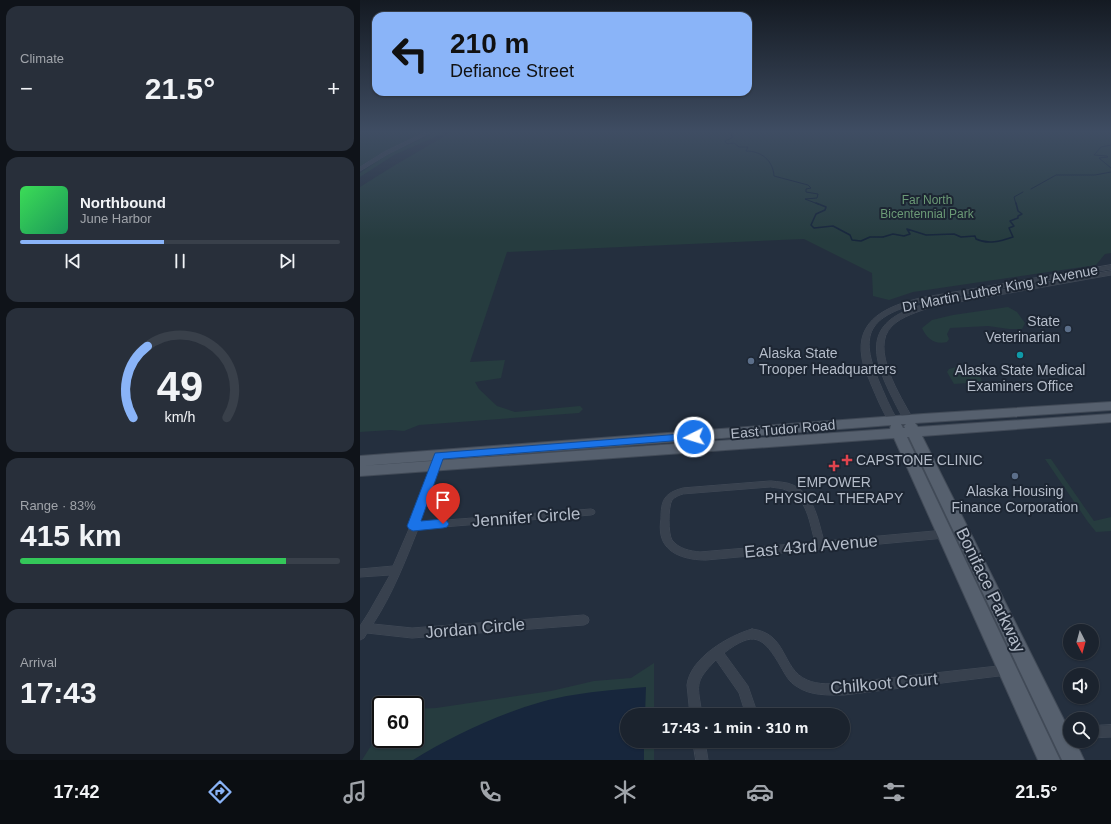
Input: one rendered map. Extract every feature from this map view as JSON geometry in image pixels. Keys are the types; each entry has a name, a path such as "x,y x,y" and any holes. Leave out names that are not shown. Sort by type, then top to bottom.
{"main road":[{"path":"908,419 1111,406"},
{"name":"East Tudor Road","path":"360,471 437,461 902,429 1111,418"},
{"name":"Boniface Parkway","path":"902,429 908,419"},
{"name":"Boniface Parkway","path":"902,429 946,534 1049,760"},
{"name":"Boniface Parkway","path":"902,429 1063,729"},
{"name":"East Tudor Road","path":"360,461 437,461"},
{"name":"Boniface Parkway","path":"1070,748 1073,760"}],"street":[{"name":"Dr Martin Luther King Jr Avenue","path":"902,429 888,413 866,361 864,344 868,329 878,318 890,310 920,300 1111,267"},
{"name":"Dr Martin Luther King Jr Avenue","path":"908,419 884,367 879,350 880,338 887,326 900,315 913,309 929,305 1111,274"},
{"path":"363,631 396,570 437,461"},
{"name":"East 43rd Avenue","path":"820,545 809,505 795,490 783,485 771,484 686,491 673,494 668,498 665,504 665,533 670,544 689,555 701,557 946,534"},
{"name":"Jennifer Circle","path":"413,526 592,512"},
{"path":"360,574 396,570"},
{"name":"Jordan Circle","path":"363,631 412,633 584,620"},
{"name":"Chilkoot Court","path":"695,708 693,681 702,666 737,639 751,634 759,635 771,643 796,680 806,685 823,689 844,689 1008,670"},
{"path":"717,653 744,690 750,708"},
{"path":"1099,731 1111,730"},
{"path":"1038,738 1063,735"},
{"path":"700,748 702,760"}],"green space":[{"path":"368,167 375,167 360,177 360,173"},
{"name":"Far North Bicentennial Park","path":"391,167 1111,167 1111,253 1105,254 1096,265 913,292 889,300 873,296 872,273 804,239 507,252 470,362 505,360 501,378 475,382 479,389 497,406 515,412 580,406 583,409 579,413 419,425 404,431 391,430 360,432 360,187"},
{"path":"1008,307 1017,312 1025,323 1022,329 988,326 950,328 947,334 949,339 947,342 939,343 929,338 922,328 932,320 953,315"},
{"path":"960,366 981,378 982,382 954,384 947,372 949,369"},
{"path":"1045,459 1051,459 1094,521 1111,517 1111,531 1096,532"},
{"path":"654,663 654,708 620,708 620,748 654,748 654,760 362,760 372,744 372,748 424,748 424,709 551,691 594,681 631,678"}],"water":[{"path":"646,687 645,708 620,708 620,748 644,748 644,760 413,760 470,729 511,712 553,699 610,690"}],"waterway":[{"path":"772,167 774,176 808,185 811,188 806,189 806,192 818,194 817,198 805,199 818,204"},
{"path":"1031,189 1056,175 1095,175 1111,172"},
{"path":"1016,204 1014,197 1023,192"},
{"path":"816,203 826,207 825,210 816,214 811,225 814,228 833,226 850,235 852,240 861,241 870,237 883,237 893,234 904,236 910,234 907,229 926,235 954,234 961,237 975,236 976,239 985,242 999,241 1013,237 1009,228 1014,226 1010,221 1018,218 1018,216 1022,214 1018,211 1016,203"}],"place":[{"name":"State Veterinarian","path":"1068,329"},
{"name":"Alaska State Medical Examiners Office","path":"1020,355"},
{"name":"Alaska State Trooper Headquarters","path":"751,361"},
{"name":"CAPSTONE CLINIC","path":"847,460"},
{"name":"EMPOWER PHYSICAL THERAPY","path":"834,466"},
{"name":"Alaska Housing Finance Corporation","path":"1015,476"}],"route":[{"path":"443,524 413,526 439,456 694,437"}]}
